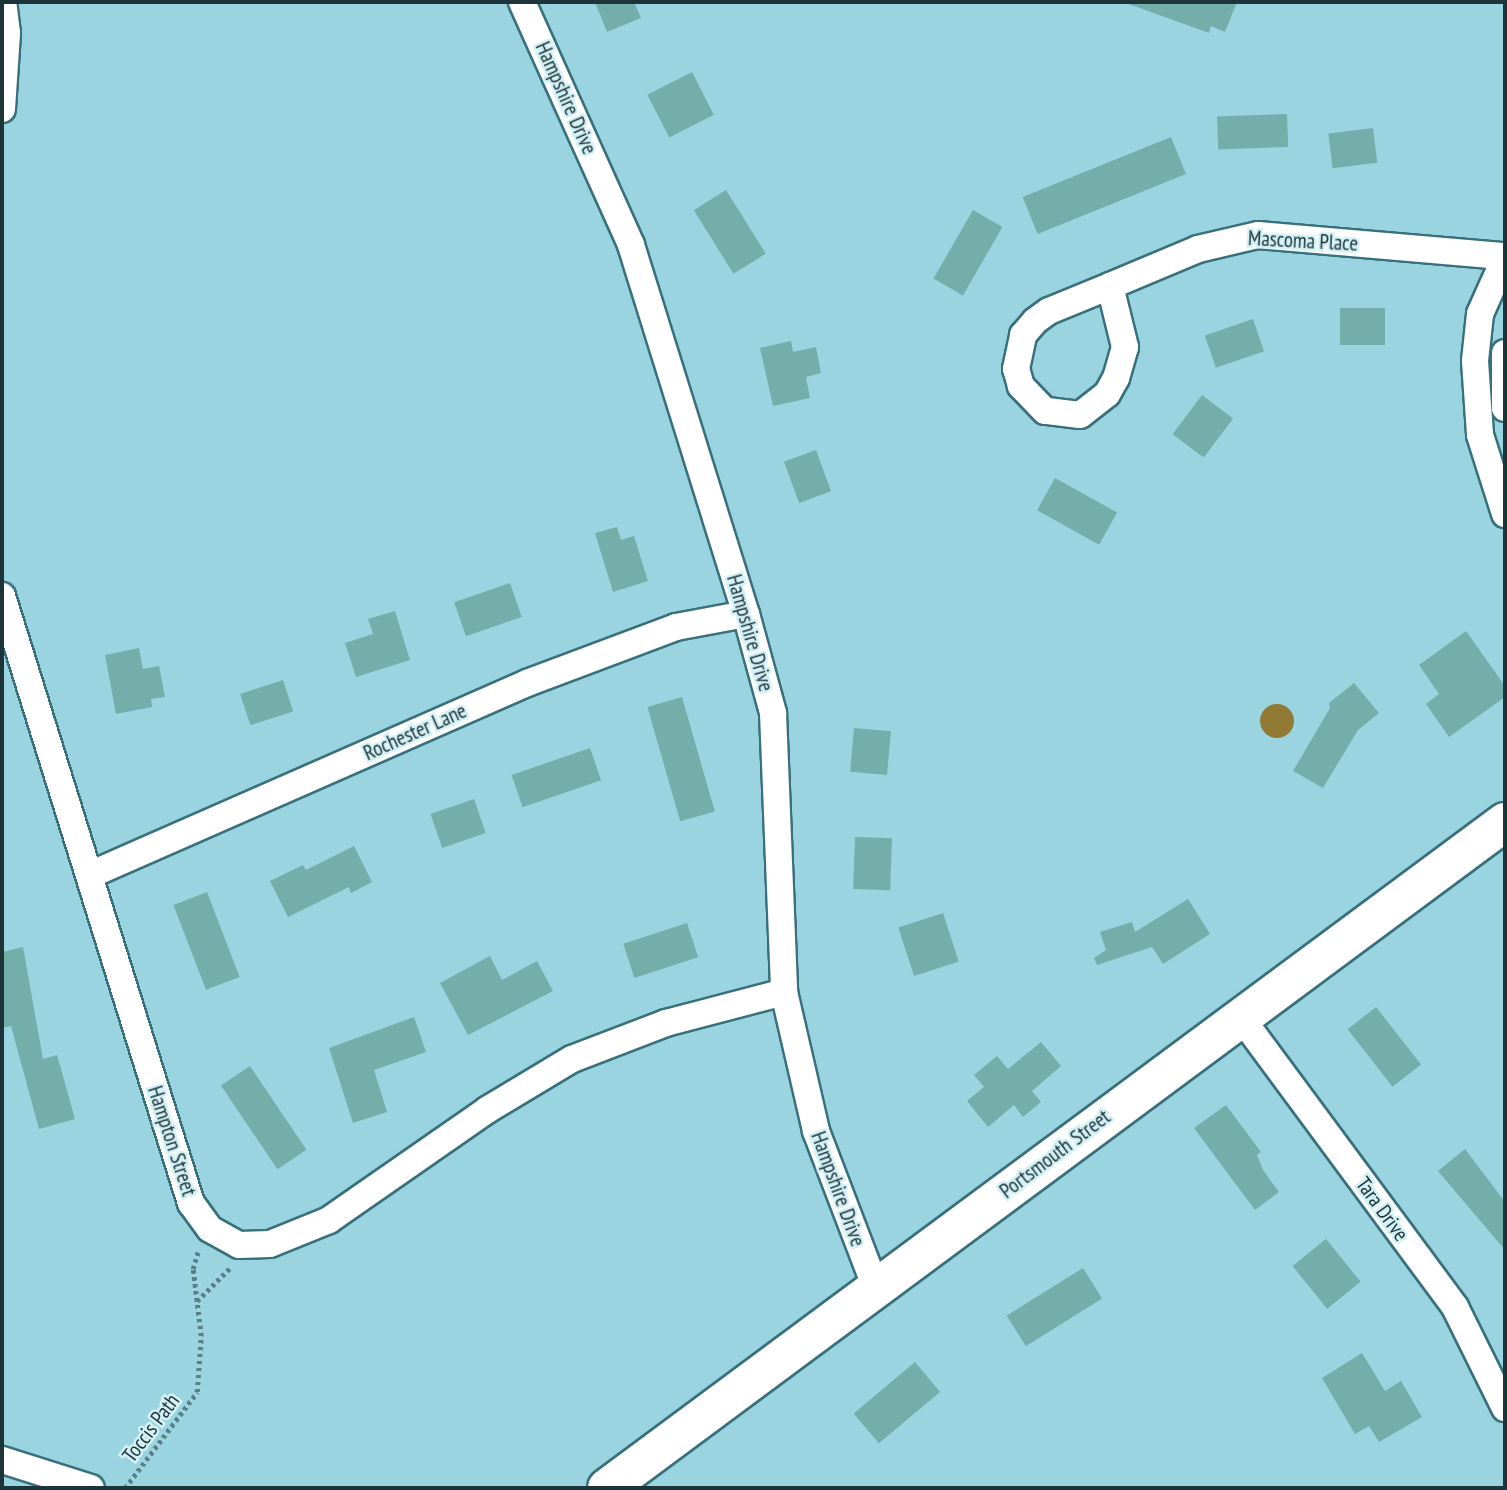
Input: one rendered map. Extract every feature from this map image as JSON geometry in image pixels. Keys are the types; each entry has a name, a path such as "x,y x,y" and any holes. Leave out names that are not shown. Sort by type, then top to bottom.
{"street":[{"path":"2,108 7,33 3,2"},
{"name":"Hampshire Drive","path":"522,2 631,246 746,614 773,713 784,992 816,1131 876,1288"},
{"name":"Mascoma Place","path":"1110,286 1123,326 1125,347 1116,378 1107,394 1080,415 1045,411 1021,386 1016,369 1023,335 1049,312 1110,286 1198,250 1258,235 1505,257"},
{"path":"1505,257 1480,314 1475,361 1480,435 1505,514"},
{"path":"1505,353 1505,408"},
{"name":"Hampton Street","path":"2,596 92,874 169,1141 191,1203 210,1229 239,1245"},
{"name":"Rochester Lane","path":"92,874 527,683 676,627 746,614"},
{"name":"Portsmouth Street","path":"607,1488 1505,822"},
{"path":"239,1245 270,1244 329,1220 487,1110 572,1059 666,1023 784,992"},
{"name":"Tara Drive","path":"1242,1019 1455,1307 1505,1408"},
{"path":"2,1461 91,1488"}],"path":[{"name":"Toccis Path","path":"125,1488 197,1392 201,1336 193,1269 210,1229"},
{"path":"196,1301 231,1268 239,1245"}],"shaded area":[{"path":"1277,704 1289,709 1294,721 1289,733 1277,738 1265,733 1260,721 1265,709"}],"building":[{"path":"595,2 634,2 641,18 607,32"},
{"path":"1123,2 1237,2 1225,32 1211,26 1209,33"},
{"path":"692,72 714,115 669,137 647,95"},
{"path":"1287,114 1288,147 1218,149 1217,116"},
{"path":"1373,128 1377,163 1333,168 1328,133"},
{"path":"1171,137 1186,174 1038,234 1023,197"},
{"path":"726,190 766,254 734,274 694,210"},
{"path":"973,210 1002,227 963,295 934,278"},
{"path":"1340,308 1385,308 1385,345 1340,345"},
{"path":"1253,319 1264,351 1216,368 1205,336"},
{"path":"791,341 793,352 816,347 821,373 806,377 810,398 773,406 760,348"},
{"path":"1202,395 1233,418 1204,458 1173,434"},
{"path":"816,450 831,491 799,503 784,462"},
{"path":"1055,478 1117,512 1099,545 1037,510"},
{"path":"617,527 621,540 634,536 648,581 613,592 595,533"},
{"path":"510,583 522,617 466,636 454,602"},
{"path":"395,611 410,660 356,677 345,643 373,634 368,619"},
{"path":"1466,631 1505,686 1505,697 1449,737 1426,704 1439,694 1419,665"},
{"path":"139,648 143,669 159,666 165,697 151,699 152,707 116,714 105,655"},
{"path":"283,680 293,711 250,725 240,694"},
{"path":"1354,683 1379,713 1358,730 1323,788 1293,771 1330,708 1329,703"},
{"path":"682,697 715,811 680,821 647,707"},
{"path":"854,728 891,731 887,775 850,772"},
{"path":"590,748 601,780 523,807 512,775"},
{"path":"474,799 486,833 442,848 431,814"},
{"path":"855,837 892,838 890,890 853,889"},
{"path":"354,846 372,882 351,893 349,887 288,917 270,881 303,865 306,870"},
{"path":"207,892 240,977 206,990 173,905"},
{"path":"1188,899 1210,934 1163,964 1152,947 1097,965 1094,958 1106,950 1100,932 1132,922 1135,932"},
{"path":"943,913 959,962 914,976 898,928"},
{"path":"687,923 698,957 634,978 623,944"},
{"path":"23,947 43,1059 57,1055 75,1119 39,1129 11,1026 2,1028 2,952"},
{"path":"490,956 502,980 537,961 553,991 468,1035 440,983"},
{"path":"1376,1007 1421,1065 1393,1087 1348,1029"},
{"path":"414,1017 426,1052 374,1070 387,1112 353,1123 329,1048"},
{"path":"1041,1042 1061,1066 1032,1091 1041,1102 1023,1117 1014,1105 988,1127 967,1101 984,1087 974,1075 997,1056 1008,1069"},
{"path":"250,1066 306,1150 277,1169 221,1086"},
{"path":"1226,1105 1261,1152 1257,1155 1263,1170 1279,1192 1255,1210 1194,1128"},
{"path":"1465,1149 1505,1202 1505,1250 1438,1171"},
{"path":"1326,1239 1361,1282 1327,1309 1293,1266"},
{"path":"1083,1268 1102,1299 1026,1346 1007,1316"},
{"path":"1362,1353 1385,1391 1401,1381 1422,1417 1379,1442 1369,1426 1355,1434 1322,1378"},
{"path":"915,1362 940,1392 879,1443 854,1413"}]}
